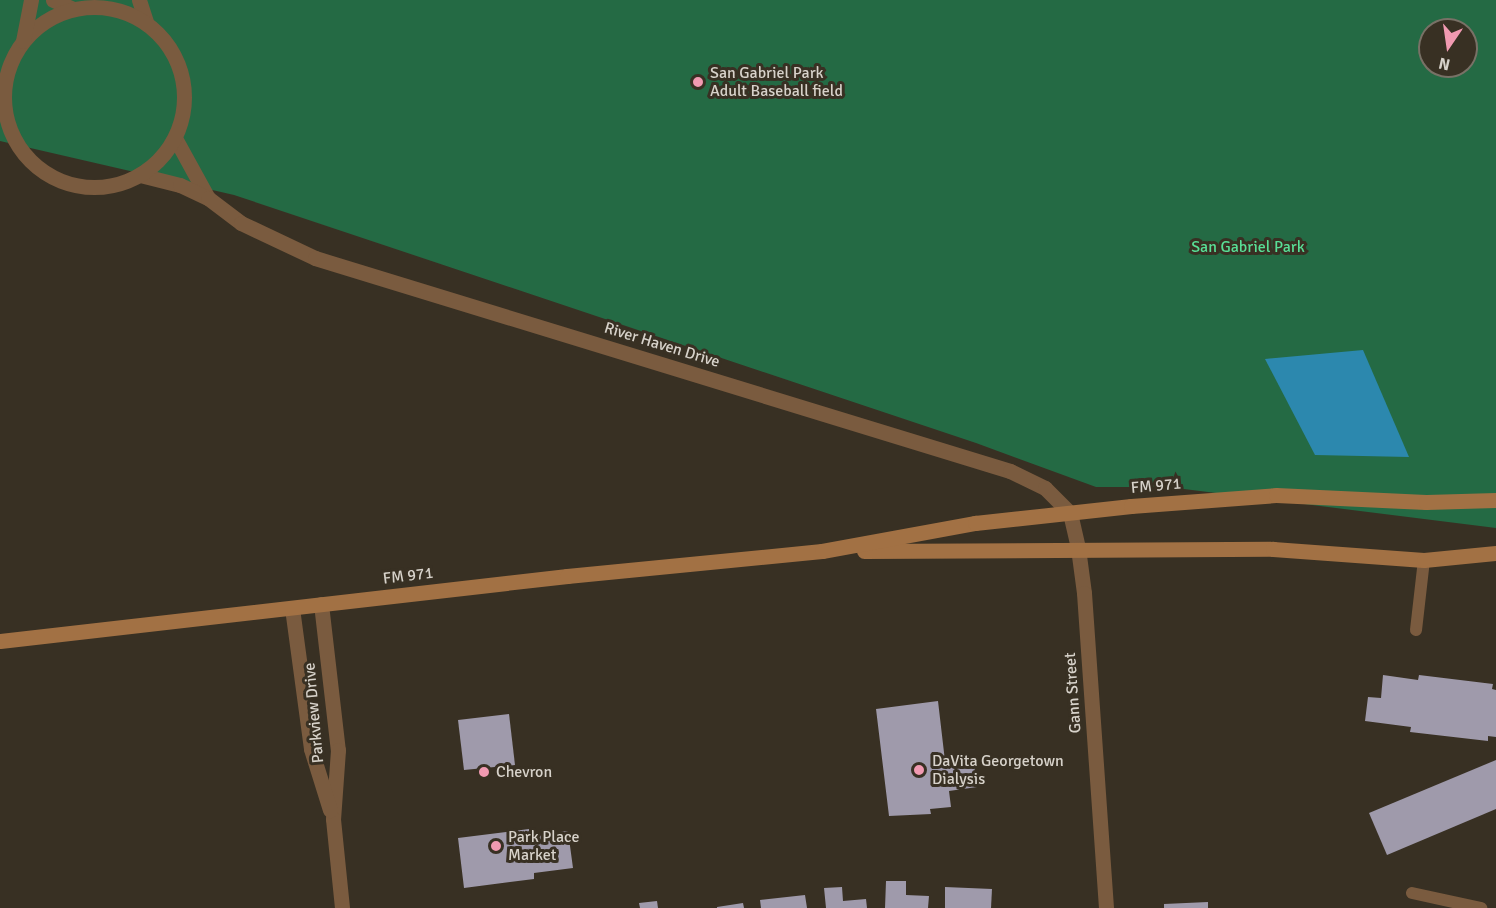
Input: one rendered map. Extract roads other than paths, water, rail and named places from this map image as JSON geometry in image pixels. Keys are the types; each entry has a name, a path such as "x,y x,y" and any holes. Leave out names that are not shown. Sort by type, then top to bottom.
{"main road":[{"name":"FM 971","path":"0,641 567,576 822,551 975,523 1070,513 1276,495 1426,502 1496,500"},
{"name":"FM 971","path":"822,551 1273,549 1424,560 1496,553"}],"street":[{"path":"0,62 19,47 46,21 73,9 109,4 147,24 169,46 182,76 184,108 175,138 160,159 140,175 106,187 71,184 39,169 16,142 2,107 5,80 19,47 31,0"},
{"path":"53,0 73,9"},
{"path":"139,0 147,24"},
{"name":"River Haven Drive","path":"175,138 208,198"},
{"name":"River Haven Drive","path":"140,175 180,184 208,198 241,223 315,258 1010,471 1045,488 1070,513"},
{"path":"1070,513 1078,549"},
{"name":"Gann Street","path":"1078,549 1084,593 1106,908"},
{"name":"Parkview Drive","path":"321,604 338,750 333,819 342,908"},
{"name":"Parkview Drive","path":"292,608 311,749 333,819"}],"lane":[{"path":"1416,630 1424,560"},
{"path":"1412,893 1481,908"}],"water":[{"path":"1363,350 1409,457 1315,455 1265,359"}],"place":[{"name":"San Gabriel Park Adult Baseball field","path":"698,82"},
{"name":"DaVita Georgetown Dialysis","path":"919,770"},
{"name":"Chevron","path":"484,772"},
{"name":"Park Place Market","path":"496,846"}],"park label":[{"name":"San Gabriel Park","path":"1248,247"}]}
